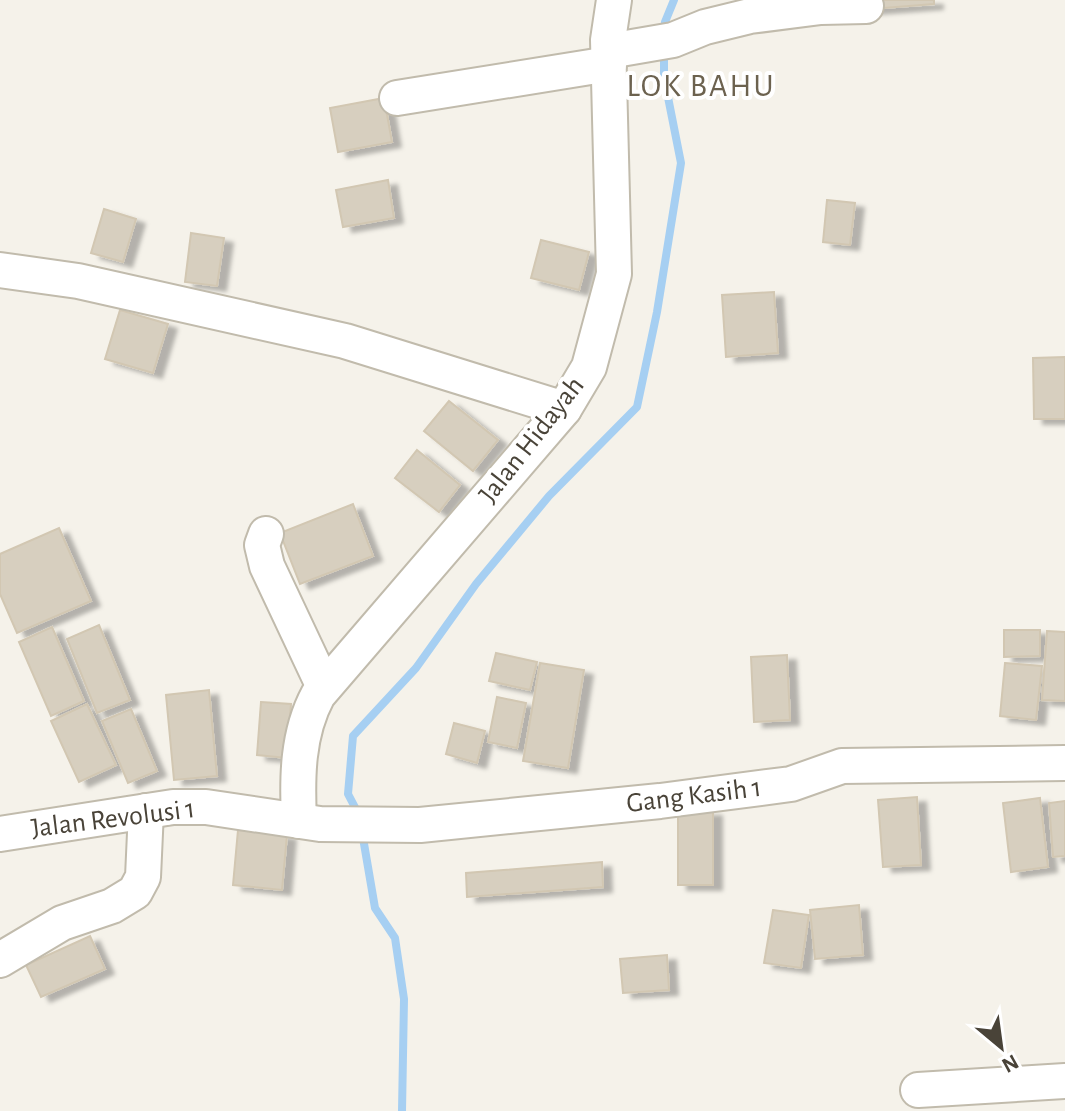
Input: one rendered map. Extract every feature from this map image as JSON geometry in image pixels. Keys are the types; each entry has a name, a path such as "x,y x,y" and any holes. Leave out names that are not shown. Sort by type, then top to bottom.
{"street":[{"name":"Jalan Hidayah","path":"310,822 298,760 311,708 324,687 564,409 589,367 614,274 609,58 614,0"},
{"path":"397,98 609,58 750,16 821,7 866,6"},
{"path":"0,270 78,281 345,341 564,409"},
{"path":"266,534 262,545 267,566 324,687"},
{"name":"Gang Kasih 1","path":"310,822 420,825 660,801 791,784 842,766 1065,763"},
{"name":"Jalan Revolusi 1","path":"0,834 173,807 206,807 310,822"},
{"path":"0,960 62,923 112,906 135,892 143,877 146,811"},
{"path":"918,1090 1065,1081"}],"building":[{"path":"870,0 934,0 934,4 871,9"},
{"path":"384,98 392,142 338,152 330,108"},
{"path":"388,180 394,218 343,227 336,190"},
{"path":"827,200 855,203 850,245 823,242"},
{"path":"104,209 136,219 123,262 91,253"},
{"path":"191,233 224,238 217,286 185,282"},
{"path":"541,240 589,252 579,290 531,278"},
{"path":"774,292 778,353 726,357 722,295"},
{"path":"120,310 168,324 153,373 105,359"},
{"path":"1065,357 1065,419 1034,419 1033,358"},
{"path":"449,401 498,440 473,471 424,431"},
{"path":"417,450 460,485 439,512 395,478"},
{"path":"353,504 373,556 300,584 280,533"},
{"path":"59,528 91,601 17,633 0,594 0,554"},
{"path":"99,625 130,700 97,713 67,639"},
{"path":"52,627 84,701 51,716 19,642"},
{"path":"1004,630 1040,630 1040,656 1004,657"},
{"path":"1047,631 1065,632 1065,701 1042,700"},
{"path":"496,653 537,662 530,690 489,681"},
{"path":"787,655 790,720 754,722 751,657"},
{"path":"540,663 584,670 568,768 523,761"},
{"path":"1005,663 1042,666 1036,720 1000,716"},
{"path":"209,690 217,776 174,780 166,695"},
{"path":"497,697 526,703 517,748 488,742"},
{"path":"261,702 291,704 287,758 257,755"},
{"path":"87,704 116,765 79,782 51,721"},
{"path":"131,709 157,771 128,783 102,721"},
{"path":"454,723 485,731 477,763 446,754"},
{"path":"917,797 921,865 883,867 878,800"},
{"path":"1040,798 1048,867 1011,872 1003,803"},
{"path":"1065,801 1065,856 1053,857 1049,803"},
{"path":"678,811 713,811 713,885 678,885"},
{"path":"238,830 287,835 282,890 233,885"},
{"path":"602,862 603,887 467,897 466,873"},
{"path":"859,905 863,955 815,959 810,910"},
{"path":"773,910 809,915 801,968 764,963"},
{"path":"90,936 105,969 41,997 26,965"},
{"path":"667,955 669,990 623,993 620,959"}],"waterway":[{"path":"664,34 665,22 674,0"},
{"path":"359,815 348,794 353,736 416,668 476,584 549,496 637,407 657,312 681,163 664,77 664,48"},
{"path":"362,832 375,908 395,938 404,999 402,1111"}],"district":[{"name":"LOK BAHU","path":"701,86"}]}
